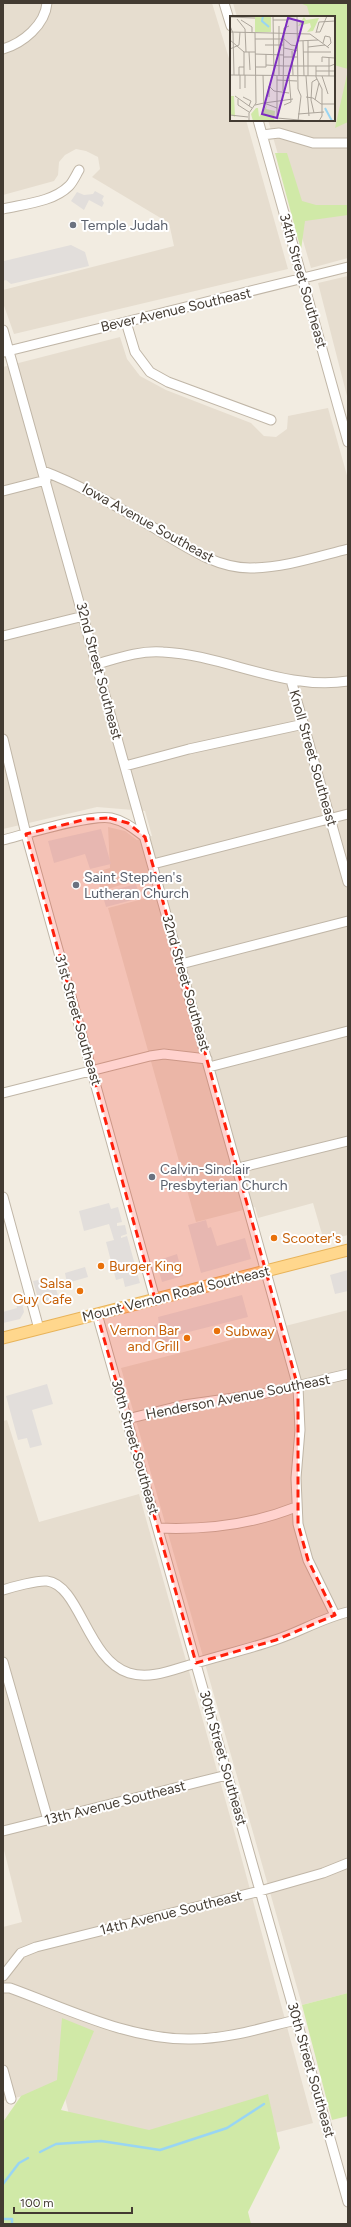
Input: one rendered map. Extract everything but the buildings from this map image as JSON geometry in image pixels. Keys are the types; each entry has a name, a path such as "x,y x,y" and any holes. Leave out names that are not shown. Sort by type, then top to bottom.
{"main road":[{"name":"Mount Vernon Road Southeast","path":"3,1338 348,1250"}],"street":[{"path":"3,49 14,46 29,34 41,21 47,3"},
{"path":"224,3 230,23"},
{"name":"34th Street Southeast","path":"258,121 348,442"},
{"path":"262,135 279,133 313,144 348,143"},
{"path":"3,209 45,199 59,193 70,186 79,170"},
{"name":"Bever Avenue Southeast","path":"6,352 348,267"},
{"path":"126,322 135,352 150,372 168,382 272,420"},
{"name":"32nd Street Southeast","path":"3,330 6,352 46,480 298,1387 300,1430 296,1478 296,1507 298,1524 308,1560 335,1615"},
{"name":"Iowa Avenue Southeast","path":"43,471 73,482 204,556 227,565 249,568 275,567 348,549"},
{"path":"3,491 46,480"},
{"path":"3,636 84,616"},
{"path":"97,664 134,654 162,651 190,656 291,680 331,684 348,682"},
{"name":"Knoll Street Southeast","path":"291,680 348,882"},
{"path":"125,766 189,749 304,724"},
{"name":"31st Street Southeast","path":"3,739 26,834 156,1299"},
{"path":"153,864 348,814"},
{"path":"3,840 87,819 110,818 128,824 145,837"},
{"path":"181,964 348,921"},
{"path":"3,1093 150,1056 164,1054 208,1063 348,1031"},
{"path":"238,1168 348,1141"},
{"path":"3,1197 40,1329"},
{"name":"30th Street Southeast","path":"97,1314 348,2202"},
{"name":"Henderson Avenue Southeast","path":"127,1419 184,1405 298,1387 348,1374"},
{"path":"158,1528 215,1528 263,1519 296,1507"},
{"path":"3,1590 46,1581 56,1584 69,1596 100,1651 108,1661 126,1672 138,1676 151,1675 276,1640 335,1615 348,1612"},
{"path":"3,1662 48,1820"},
{"name":"13th Avenue Southeast","path":"3,1832 227,1775"},
{"name":"14th Avenue Southeast","path":"3,1976 21,1953 36,1946 260,1891 323,1873 348,1863"},
{"path":"3,1988 10,1988 121,2029 170,2038 190,2039 241,2034 296,2020"},
{"path":"3,2070 11,2099"}],"highlighted area":[{"path":"109,818 128,823 145,837 298,1387 298,1524 308,1560 335,1615 276,1640 196,1663 97,1314 155,1299 26,834 87,819"}],"shaded area":[{"path":"3,3 212,3 230,62 230,121 246,121 288,269 14,334 3,303 3,290 174,246 169,223 92,177 100,169 98,157 86,151 76,149 65,155 59,162 58,175 54,181 3,195"},
{"path":"233,3 348,3 348,258 311,268 268,121 335,121 335,16 237,16"},
{"path":"95,191 104,196 102,200 104,203 102,207 89,200 84,210 71,201 77,192 84,195 93,194"},
{"path":"71,245 85,252 89,266 11,284 6,280 3,281 4,261"},
{"path":"348,276 348,400 318,283"},
{"path":"120,337 127,359 140,376 166,390 251,423 264,436 276,437 287,429 288,416 328,408 348,479 348,1235 324,1241 313,1203 258,1218 255,1207 196,1222 108,908 166,893 160,873 101,891 96,872 110,868 108,827 125,831 137,840 152,836 145,811 97,807 3,829 3,367"},
{"path":"101,829 111,864 90,869 85,854 54,863 48,841"},
{"path":"136,884 140,898 106,907 102,893"},
{"path":"109,1203 111,1209 118,1207 122,1222 117,1223 117,1226 125,1225 127,1234 121,1236 121,1238 127,1236 140,1283 125,1287 123,1278 116,1280 106,1242 114,1240 109,1224 84,1231 79,1211"},
{"path":"206,1220 208,1228 211,1227 217,1246 245,1238 251,1259 201,1273 188,1225"},
{"path":"177,1254 183,1276 162,1282 156,1261"},
{"path":"85,1267 88,1277 67,1283 65,1273"},
{"path":"348,1270 348,1291 335,1294 330,1275"},
{"path":"43,1279 46,1288 55,1285 59,1300 45,1304 43,1296 37,1295 33,1281"},
{"path":"242,1295 248,1317 177,1335 179,1343 160,1348 154,1325 159,1324 158,1317"},
{"path":"21,1298 24,1312 20,1319 3,1323 3,1312 17,1308 15,1299"},
{"path":"348,1310 348,1993 302,2005 121,1368"},
{"path":"47,1384 53,1404 32,1410 42,1445 30,1448 27,1438 18,1440 6,1396"},
{"path":"7,1420 39,1522 139,1494 235,1834 313,2123 86,2183 62,2086 3,2101 3,1927 22,1922 3,1846 3,1421"}],"green space":[{"path":"300,3 348,3 348,69 335,65 335,16 310,16 307,6"},
{"path":"348,70 348,122 335,128"},
{"path":"275,153 287,153 302,201 316,205 348,205 348,215 305,221 301,250"},
{"path":"348,1993 348,2116 332,2120 302,2005"},
{"path":"62,2018 94,2031 61,2110 149,2130 268,2094 280,2148 248,2212 251,2224 3,2224 3,2122 21,2096 57,2080"}],"waterway":[{"path":"40,2152 56,2144 101,2141 160,2150 227,2128 264,2104"},
{"path":"3,2184 19,2163 28,2158"},
{"path":"3,2219 12,2219 12,2224"}],"place":[{"name":"Temple Judah","path":"73,225"},
{"name":"Saint Stephen's Lutheran Church","path":"76,885"},
{"name":"Calvin-Sinclair Presbyterian Church","path":"152,1177"},
{"name":"Scooter's","path":"274,1238"},
{"name":"Burger King","path":"101,1266"},
{"name":"Salsa Guy Cafe","path":"80,1291"},
{"name":"Subway","path":"217,1331"},
{"name":"Vernon Bar and Grill","path":"187,1338"}]}
